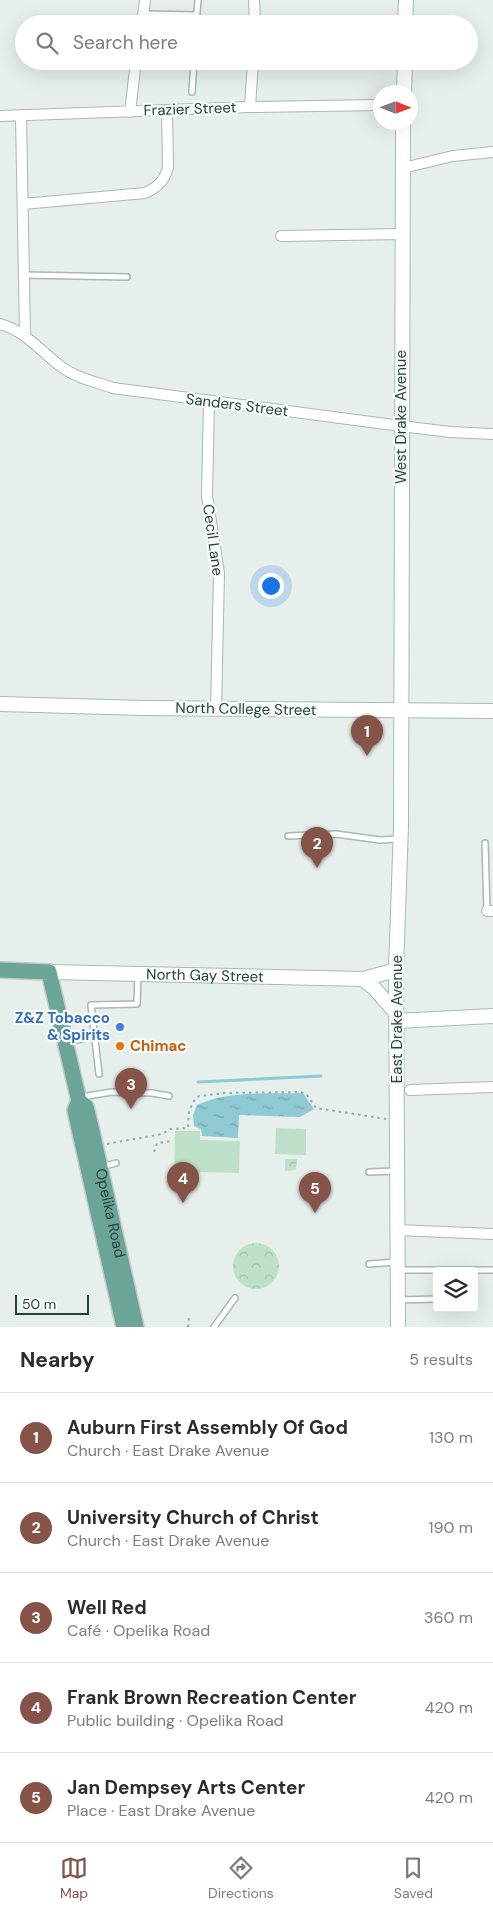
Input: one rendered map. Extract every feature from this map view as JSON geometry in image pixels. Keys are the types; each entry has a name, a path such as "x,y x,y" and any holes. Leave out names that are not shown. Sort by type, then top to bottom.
{"main road":[{"name":"North Gay Street","path":"0,970 49,972"},
{"name":"Opelika Road","path":"49,972 78,1099 75,1110 124,1327"},
{"name":"Opelika Road","path":"78,1099 86,1107 136,1327"}],"street":[{"path":"143,15 145,0"},
{"path":"254,0 255,15"},
{"path":"405,15 406,0"},
{"path":"130,112 135,70"},
{"path":"250,107 252,70"},
{"path":"404,85 405,70"},
{"name":"Frazier Street","path":"0,116 250,107 373,105"},
{"path":"23,204 145,193 154,189 165,176 168,168 168,110"},
{"path":"21,116 25,335"},
{"name":"West Drake Avenue","path":"400,711 403,130"},
{"path":"403,168 453,156 493,152"},
{"path":"281,236 402,234"},
{"name":"Sanders Street","path":"0,324 9,326 25,335 65,369 85,379 113,388 402,426 493,434"},
{"name":"Cecil Lane","path":"209,402 206,496 219,573 216,709"},
{"name":"North College Street","path":"0,704 216,709 493,711"},
{"name":"East Drake Avenue","path":"398,1327 396,970 400,839 400,711"},
{"name":"North Gay Street","path":"49,972 363,979 396,970"},
{"path":"363,979 374,988 396,1017 493,1016"},
{"path":"410,1090 493,1088"},
{"path":"397,1230 493,1234"}],"lane":[{"path":"197,15 198,0"},
{"path":"192,92 193,70"},
{"path":"24,275 127,277"},
{"path":"288,836 336,834 380,840 400,839"},
{"path":"485,843 490,911"},
{"path":"99,1074 92,1005 137,1004 138,974"},
{"path":"64,1042 95,1036"},
{"path":"78,1099 112,1092 152,1093 169,1096"},
{"path":"100,1168 116,1163"},
{"path":"370,1172 398,1171"},
{"path":"369,1264 493,1270"},
{"path":"214,1327 235,1298"},
{"path":"398,1300 433,1299"}],"path":[{"path":"102,1145 162,1134 170,1129 188,1128 188,1111 194,1099 199,1096 226,1092 301,1092 307,1095 316,1108 386,1119"},
{"path":"154,1152 157,1143 172,1141"},
{"path":"188,1327 189,1318"}],"green space":[{"path":"276,1128 306,1129 306,1155 275,1154"},
{"path":"175,1131 200,1131 200,1140 240,1141 239,1173 199,1172 199,1178 174,1178"},
{"path":"285,1159 297,1159 296,1170 285,1171"},
{"path":"256,1243 269,1247 275,1253 279,1266 275,1279 269,1285 256,1289 243,1285 237,1279 233,1266 237,1253 243,1247"}],"water":[{"path":"303,1093 314,1109 300,1117 239,1115 238,1138 202,1136 201,1129 194,1126 193,1115 197,1105 210,1100 249,1094"}],"waterway":[{"path":"198,1082 321,1076"}],"place":[{"name":"Auburn First Assembly Of God","path":"367,756"},
{"name":"University Church of Christ","path":"317,868"},
{"name":"Z&Z Tobacco & Spirits","path":"120,1027"},
{"name":"Chimac","path":"120,1046"},
{"name":"Well Red","path":"131,1109"},
{"name":"Frank Brown Recreation Center","path":"183,1203"},
{"name":"Jan Dempsey Arts Center","path":"315,1213"}]}
